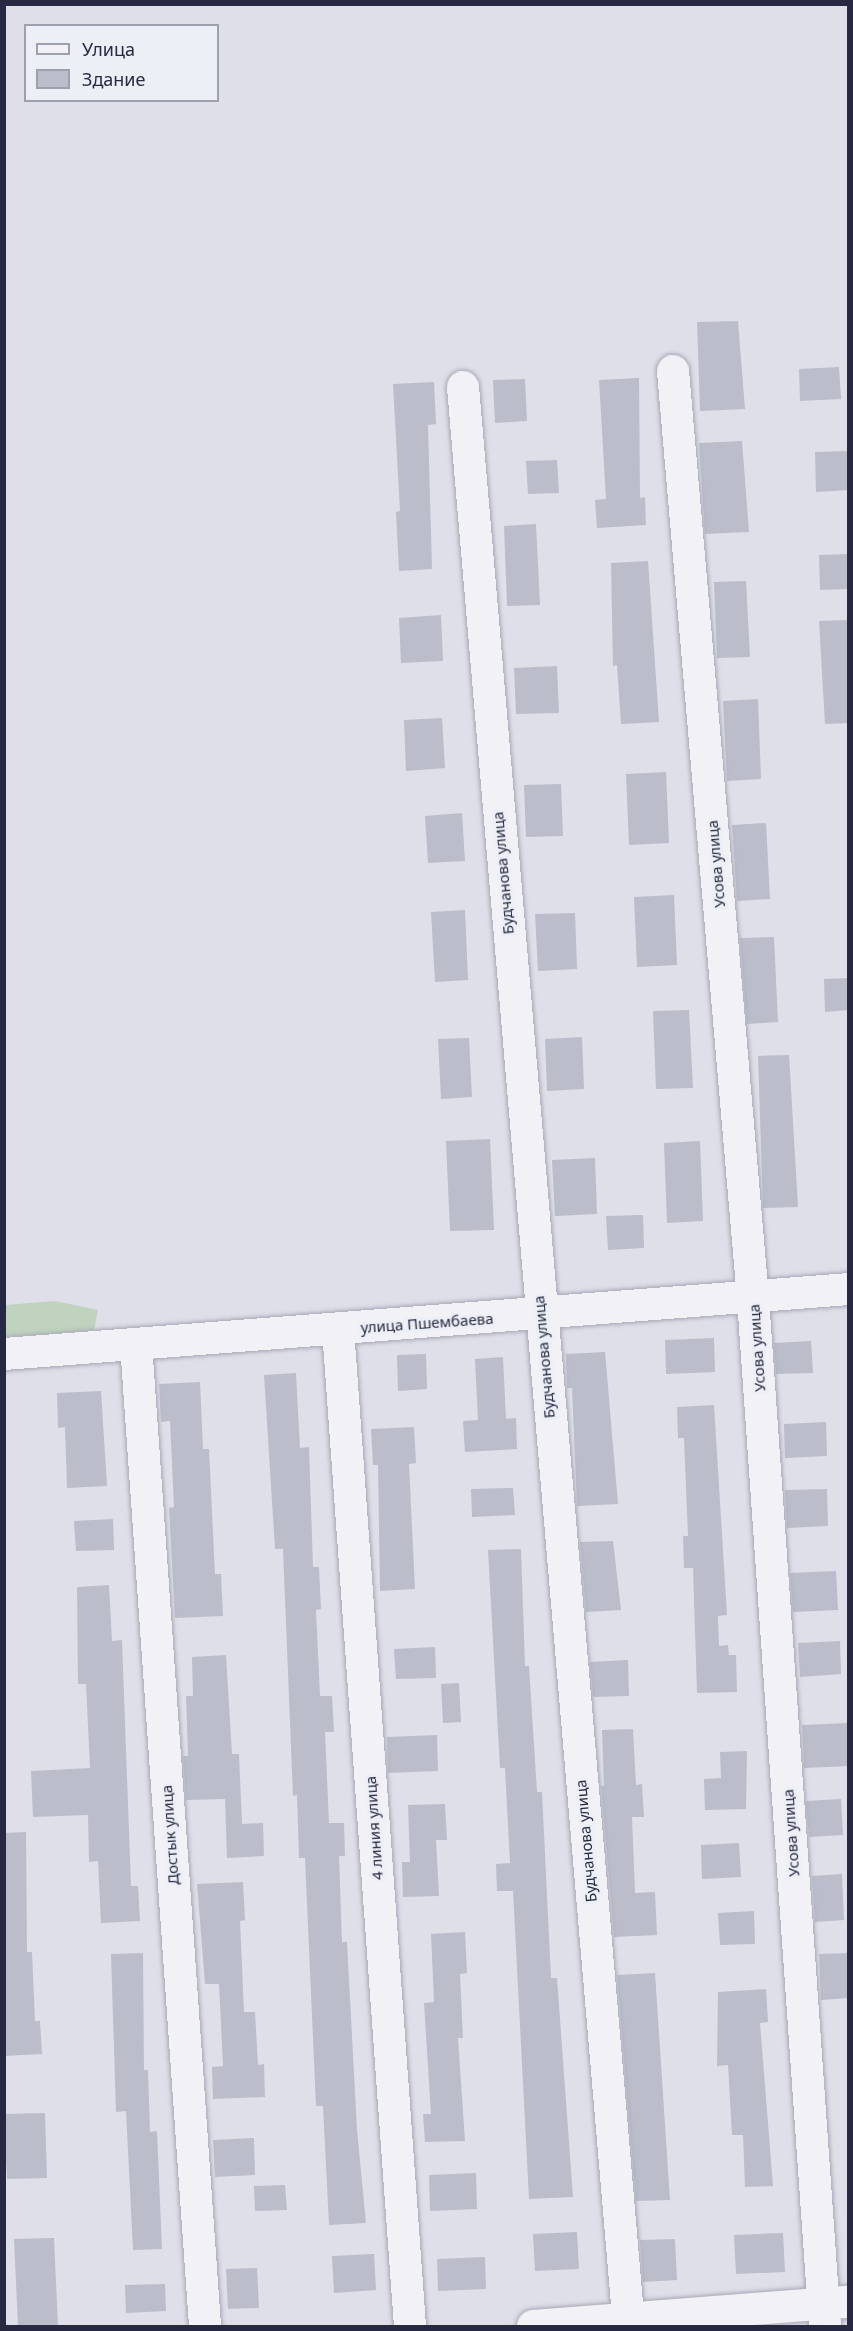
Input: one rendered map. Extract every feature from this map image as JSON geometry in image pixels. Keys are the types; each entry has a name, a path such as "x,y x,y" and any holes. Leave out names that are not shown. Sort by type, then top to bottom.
{"street":[{"name":"Усова улица","path":"673,371 753,1299 833,2311"},
{"name":"Будчанова улица","path":"463,387 540,1315 629,2323"},
{"name":"улица Пшембаева","path":"4,1354 849,1290"},
{"name":"4 линия улица","path":"338,1329 410,2326"},
{"name":"Достык улица","path":"136,1344 205,2326"},
{"path":"533,2326 833,2311"}],"green space":[{"path":"55,1301 98,1310 94,1330 5,1337 5,1305"}],"building":[{"path":"738,321 745,409 700,411 697,322"},
{"path":"839,367 841,399 800,401 799,369"},
{"path":"639,378 640,498 645,497 646,525 597,528 595,500 606,499 599,380"},
{"path":"525,379 527,421 495,423 493,380"},
{"path":"434,382 436,424 428,425 432,569 399,571 396,512 400,511 393,384"},
{"path":"742,441 749,532 705,534 699,443"},
{"path":"849,451 849,490 816,492 815,452"},
{"path":"557,460 559,493 528,494 526,461"},
{"path":"536,524 540,605 507,606 504,526"},
{"path":"849,554 849,589 820,590 819,555"},
{"path":"648,561 659,722 621,724 617,665 613,666 611,563"},
{"path":"746,581 750,657 717,658 714,582"},
{"path":"441,615 443,661 401,663 399,618"},
{"path":"849,620 849,723 825,724 819,621"},
{"path":"557,666 559,713 516,714 514,668"},
{"path":"758,699 761,779 727,781 723,701"},
{"path":"442,718 445,768 406,771 404,720"},
{"path":"666,772 669,843 629,845 626,774"},
{"path":"561,784 563,836 526,837 524,785"},
{"path":"462,813 465,861 428,863 425,816"},
{"path":"766,823 770,899 737,901 732,825"},
{"path":"674,895 677,965 637,967 634,897"},
{"path":"465,910 468,980 435,982 431,912"},
{"path":"575,913 577,969 538,971 535,914"},
{"path":"774,937 778,1022 747,1024 740,938"},
{"path":"849,978 849,1010 825,1012 824,979"},
{"path":"689,1010 693,1088 656,1089 653,1011"},
{"path":"582,1037 584,1089 547,1091 545,1039"},
{"path":"469,1038 472,1097 441,1099 438,1039"},
{"path":"789,1055 798,1207 763,1208 758,1056"},
{"path":"490,1139 494,1230 450,1231 446,1141"},
{"path":"700,1141 703,1221 667,1223 664,1143"},
{"path":"595,1158 597,1214 555,1216 552,1160"},
{"path":"643,1215 644,1248 608,1250 606,1216"},
{"path":"714,1338 715,1372 666,1374 665,1340"},
{"path":"811,1341 813,1373 776,1374 774,1343"},
{"path":"605,1352 618,1504 577,1506 572,1388 567,1388 566,1354"},
{"path":"426,1354 427,1389 398,1391 397,1355"},
{"path":"503,1357 506,1419 516,1418 517,1449 465,1452 463,1421 478,1420 475,1359"},
{"path":"296,1373 300,1448 309,1447 313,1567 319,1567 321,1609 316,1610 320,1696 332,1696 334,1732 325,1732 329,1823 344,1823 345,1856 339,1856 342,1942 347,1942 357,2130 366,2223 329,2225 323,2106 316,2106 305,1858 299,1858 297,1795 293,1796 283,1549 275,1549 264,1375"},
{"path":"200,1382 203,1449 209,1449 215,1574 221,1574 223,1616 175,1618 169,1508 174,1507 170,1421 161,1422 159,1384"},
{"path":"101,1391 107,1486 67,1488 65,1427 58,1428 57,1393"},
{"path":"714,1405 727,1615 718,1616 719,1646 728,1645 729,1655 736,1655 737,1692 697,1693 693,1568 684,1568 683,1536 688,1536 684,1438 678,1438 677,1407"},
{"path":"826,1422 827,1456 785,1458 784,1424"},
{"path":"414,1427 416,1463 409,1464 415,1589 380,1591 378,1465 373,1465 371,1429"},
{"path":"513,1488 515,1515 472,1517 471,1489"},
{"path":"827,1489 828,1526 787,1528 785,1490"},
{"path":"113,1519 114,1550 76,1551 74,1521"},
{"path":"613,1541 621,1610 586,1612 580,1542"},
{"path":"521,1549 525,1666 529,1666 537,1792 542,1792 551,1978 557,1978 573,2197 529,2199 513,1891 497,1891 496,1864 510,1863 505,1768 500,1768 488,1550"},
{"path":"836,1571 838,1610 793,1612 790,1573"},
{"path":"109,1585 112,1641 122,1640 131,1886 138,1886 140,1921 101,1923 98,1861 89,1862 88,1815 33,1817 31,1771 90,1768 86,1684 78,1684 77,1587"},
{"path":"840,1641 841,1674 800,1677 798,1643"},
{"path":"435,1647 436,1678 396,1679 394,1649"},
{"path":"226,1655 232,1754 239,1754 242,1824 263,1823 264,1856 227,1858 225,1799 186,1800 183,1756 188,1756 186,1696 193,1696 192,1657"},
{"path":"628,1660 629,1696 593,1697 590,1662"},
{"path":"459,1683 461,1722 443,1723 441,1684"},
{"path":"848,1723 849,1766 804,1768 802,1725"},
{"path":"633,1729 636,1785 642,1784 644,1817 632,1817 635,1893 655,1892 657,1935 614,1937 601,1786 604,1786 602,1730"},
{"path":"437,1735 438,1771 388,1773 387,1737"},
{"path":"747,1751 746,1809 705,1810 704,1779 721,1778 720,1752"},
{"path":"841,1799 843,1835 809,1837 806,1801"},
{"path":"445,1804 447,1840 436,1840 439,1896 403,1897 402,1862 410,1862 408,1805"},
{"path":"26,1832 27,1952 32,1952 35,2021 40,2021 42,2054 4,2056 4,1833"},
{"path":"739,1843 741,1877 702,1879 701,1845"},
{"path":"842,1874 844,1920 815,1922 812,1876"},
{"path":"243,1882 245,1920 240,1921 244,2012 255,2012 258,2065 264,2064 265,2097 213,2099 212,2067 223,2066 219,1984 205,1984 197,1884"},
{"path":"754,1911 755,1944 720,1945 718,1913"},
{"path":"465,1932 467,1973 460,1974 463,2038 458,2038 465,2141 425,2142 423,2114 431,2114 424,2003 434,2002 431,1934"},
{"path":"143,1953 144,2070 148,2070 150,2132 157,2131 162,2249 133,2250 126,2111 116,2112 111,1954"},
{"path":"849,1953 849,1998 821,2000 819,1954"},
{"path":"655,1973 670,2200 636,2201 617,1975"},
{"path":"766,1989 768,2022 760,2023 773,2186 745,2187 743,2135 732,2135 728,2065 717,2066 718,1992"},
{"path":"45,2113 47,2178 7,2179 4,2114"},
{"path":"254,2138 255,2175 215,2177 213,2140"},
{"path":"476,2173 477,2209 430,2211 429,2175"},
{"path":"285,2185 287,2210 255,2211 254,2186"},
{"path":"577,2232 579,2269 535,2271 533,2234"},
{"path":"783,2233 785,2272 736,2274 734,2235"},
{"path":"54,2238 58,2326 18,2326 14,2239"},
{"path":"675,2239 677,2280 643,2282 640,2240"},
{"path":"374,2254 376,2290 334,2293 332,2256"},
{"path":"485,2257 486,2289 438,2291 437,2259"},
{"path":"257,2268 259,2308 228,2309 226,2269"},
{"path":"165,2284 166,2311 126,2313 125,2285"}]}
